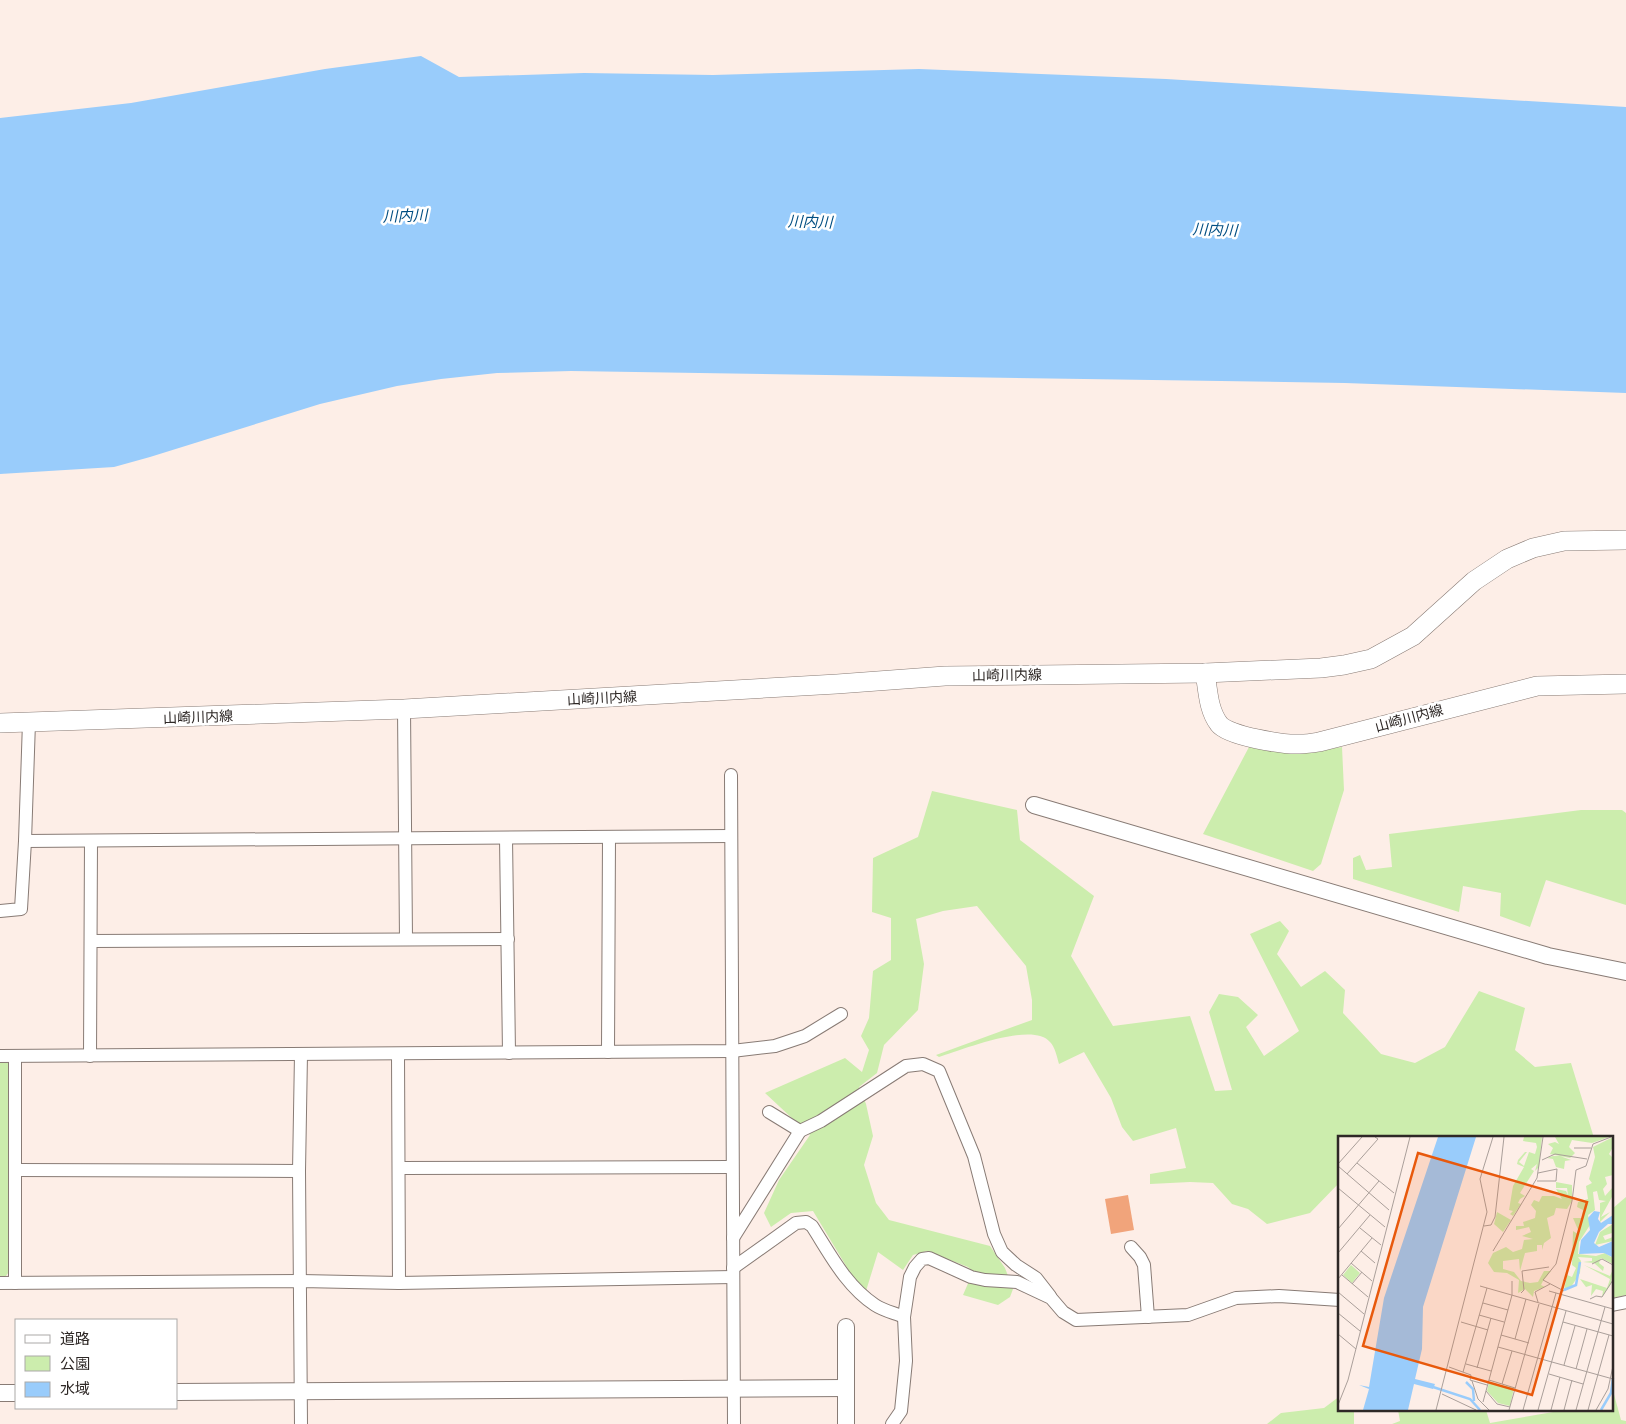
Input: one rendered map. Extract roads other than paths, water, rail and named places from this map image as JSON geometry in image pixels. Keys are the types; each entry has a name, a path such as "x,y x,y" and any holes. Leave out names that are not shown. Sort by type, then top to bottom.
{"main road":[{"name":"山崎川内線","path":"0,723 404,709 945,676 1205,673 1321,668 1371,659 1413,636 1474,581 1507,558 1533,548 1564,541 1626,540"},
{"name":"山崎川内線","path":"1205,673 1211,707 1219,725 1228,732 1287,744 1319,742 1537,686 1626,684"}],"street":[{"path":"404,709 406,939"},
{"path":"0,911 21,909 29,722"},
{"path":"730,775 734,1424"},
{"path":"1034,805 1548,956 1626,972"},
{"path":"25,841 731,836"},
{"path":"608,1052 609,837"},
{"path":"506,838 509,1053"},
{"path":"90,1056 91,841"},
{"path":"91,941 508,938"},
{"path":"0,1056 732,1051 774,1046 805,1036 841,1014"},
{"path":"300,1054 301,1424"},
{"path":"398,1054 399,1283"},
{"path":"15,1056 15,1283"},
{"path":"733,1238 800,1131 820,1121 906,1066 923,1064 939,1071 974,1156 994,1234 1002,1252 1016,1265 1036,1278 1063,1312 1076,1320 1188,1315 1236,1298 1278,1296 1338,1300"},
{"path":"769,1112 800,1131"},
{"path":"399,1168 732,1167"},
{"path":"16,1170 299,1171"},
{"path":"0,1283 301,1281 399,1283 733,1273 796,1223 806,1222 812,1226 842,1273 860,1292 876,1306 904,1317"},
{"path":"1131,1246 1144,1265 1148,1317"},
{"path":"892,1424 900,1411 906,1361 904,1317 910,1278 915,1267 922,1259 929,1258 971,1277 1017,1282 1051,1298"},
{"path":"846,1327 846,1424"},
{"path":"178,1392 846,1388"},
{"path":"0,1393 15,1393"}],"water":[{"name":"川内川","path":"421,56 459,77 584,73 713,75 919,69 1166,79 1626,107 1626,393 1345,383 571,371 497,373 397,386 320,404 114,467 0,474 0,118 131,103 325,69"}]}
